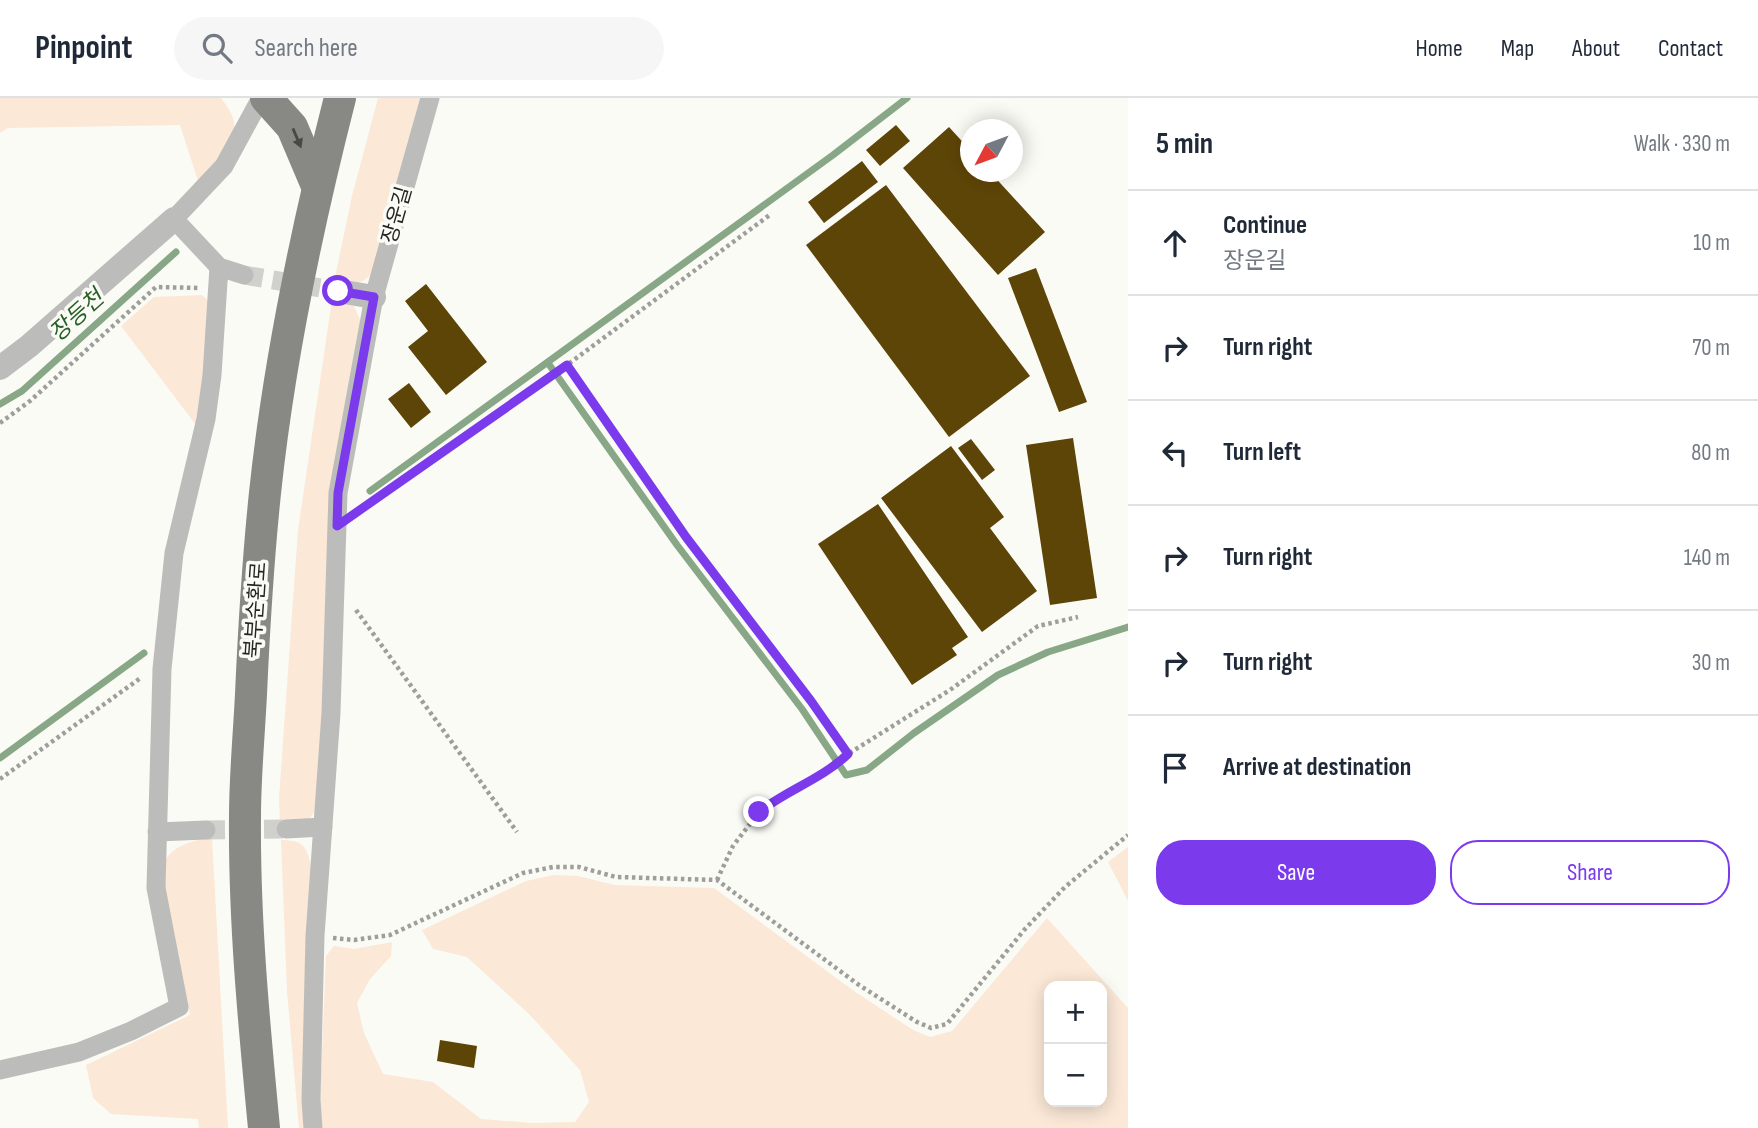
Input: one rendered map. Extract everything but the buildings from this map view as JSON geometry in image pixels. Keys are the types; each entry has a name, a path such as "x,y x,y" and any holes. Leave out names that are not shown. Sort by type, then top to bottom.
{"main road":[{"path":"263,98 292,127 317,186"},
{"name":"북부순환로","path":"264,1128 248,948 244,815 254,618 265,492 277,408 317,186 340,98"}],"street":[{"path":"0,368 29,346 174,219 224,166 263,98"},
{"name":"장운길","path":"313,1128 315,936 331,713 338,493 374,297 430,98"},
{"path":"174,219 219,267 244,275"},
{"path":"0,1070 79,1052 131,1031 179,1007 156,888 162,669 174,553 206,419 212,375 219,267"},
{"path":"338,291 374,297"},
{"path":"286,829 323,827"},
{"path":"157,832 206,831"}],"path":[{"path":"337,526 564,367 771,214"},
{"path":"0,424 30,401 156,287 202,288 219,267"},
{"path":"564,367 686,537 811,701 846,756"},
{"path":"334,597 356,610 516,832"},
{"path":"717,880 733,846 759,812 779,797 825,773 846,756 950,690 1038,626 1078,617"},
{"path":"0,779 142,676 162,669"},
{"path":"315,936 354,940 390,935 523,873 553,867 579,867 616,877 717,880 859,985 917,1023 930,1028 947,1024 1025,929 1065,887 1128,835"}],"shaded area":[{"path":"0,98 221,98 233,118 233,136 225,154 198,181 180,125 8,128 0,133"},
{"path":"378,98 420,98 376,269 358,283 334,282 352,196"},
{"path":"202,295 210,302 199,429 121,326 154,297"},
{"path":"332,300 354,306 362,325 318,806 303,824 280,826 279,798 298,530"},
{"path":"212,838 228,1128 199,1128 198,1119 111,1114 93,1098 86,1065 190,1015 163,882 163,868 171,852 177,848"},
{"path":"281,840 295,842 304,847 312,870 306,1128 299,1128 287,991"},
{"path":"1128,847 1128,901 1108,862"},
{"path":"554,875 578,876 615,885 714,888 854,991 913,1030 930,1037 952,1031 1047,918 1104,981 1044,981 1044,1107 1107,1107 1107,985 1128,1008 1128,1128 322,1128 320,1100 326,956 334,946 354,949 392,942 391,956 370,979 357,1003 364,1033 383,1074 433,1082 481,1119 533,1123 575,1122 589,1102 580,1070 529,1014 467,957 433,949 422,930 526,881"}],"waterway":[{"path":"370,491 833,155 907,98"},
{"name":"장등천","path":"0,404 22,391 176,252"},
{"path":"548,363 677,545 802,709 846,775 867,770 914,733 998,675 1048,652 1128,627"},
{"path":"0,758 144,653"}],"tunnel":[{"path":"244,275 338,291"},
{"path":"206,830 286,829"}],"route":[{"path":"338,291 374,297 338,493 337,526 567,365 686,537 848,754 825,773 779,797 759,812"}]}
